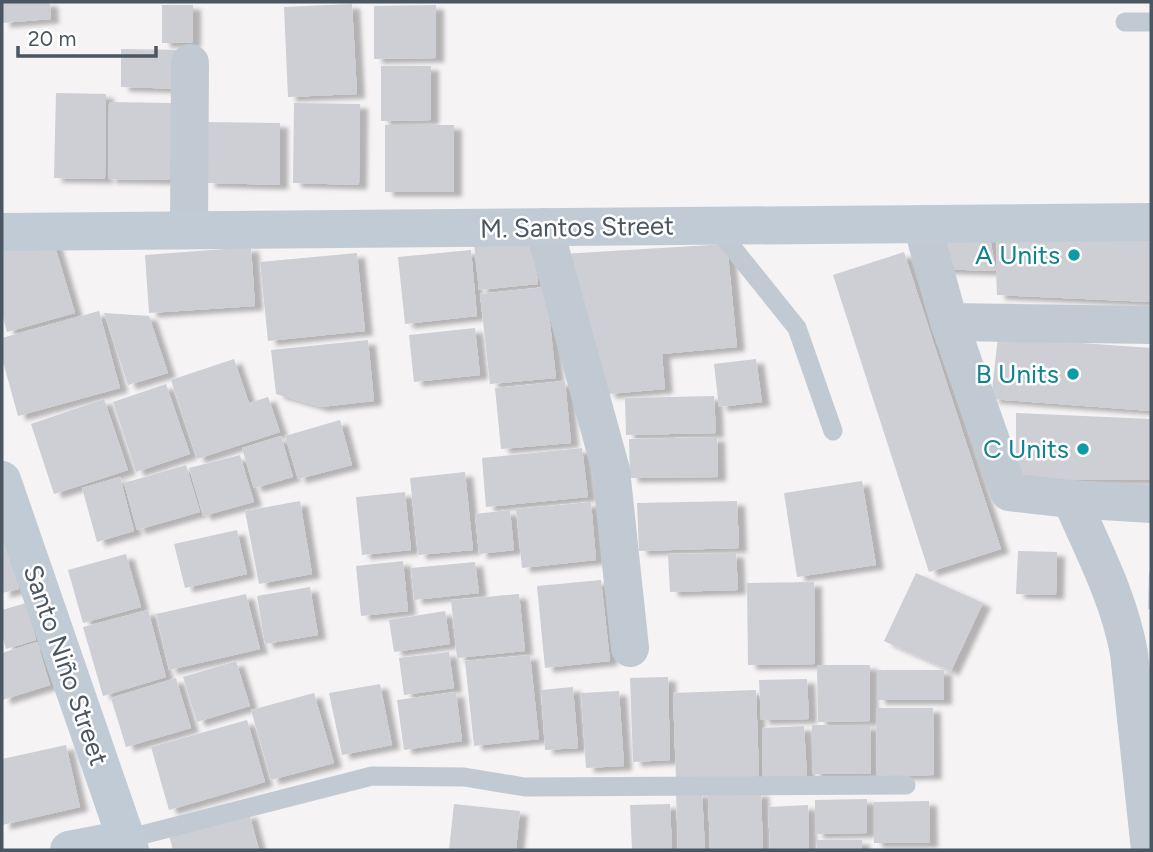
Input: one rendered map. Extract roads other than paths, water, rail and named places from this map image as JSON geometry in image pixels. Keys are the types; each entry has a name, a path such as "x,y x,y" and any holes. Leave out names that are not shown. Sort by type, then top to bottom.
{"street":[{"path":"189,230 190,63"},
{"name":"M. Santos Street","path":"2,232 1151,222"},
{"path":"922,224 949,322 1009,492 1151,504"},
{"path":"544,227 611,470 630,648"},
{"path":"949,322 1151,325"},
{"name":"Santo Niño Street","path":"2,480 128,844"},
{"path":"1071,499 1116,601 1124,628 1150,850"},
{"path":"69,850 128,844"}],"lane":[{"path":"1125,22 1151,22"},
{"path":"715,226 797,328 833,431"},
{"path":"128,844 372,776 464,777 525,787 906,785"}],"place":[{"name":"A Units","path":"1074,255"},
{"name":"B Units","path":"1073,374"},
{"name":"C Units","path":"1083,449"}]}
